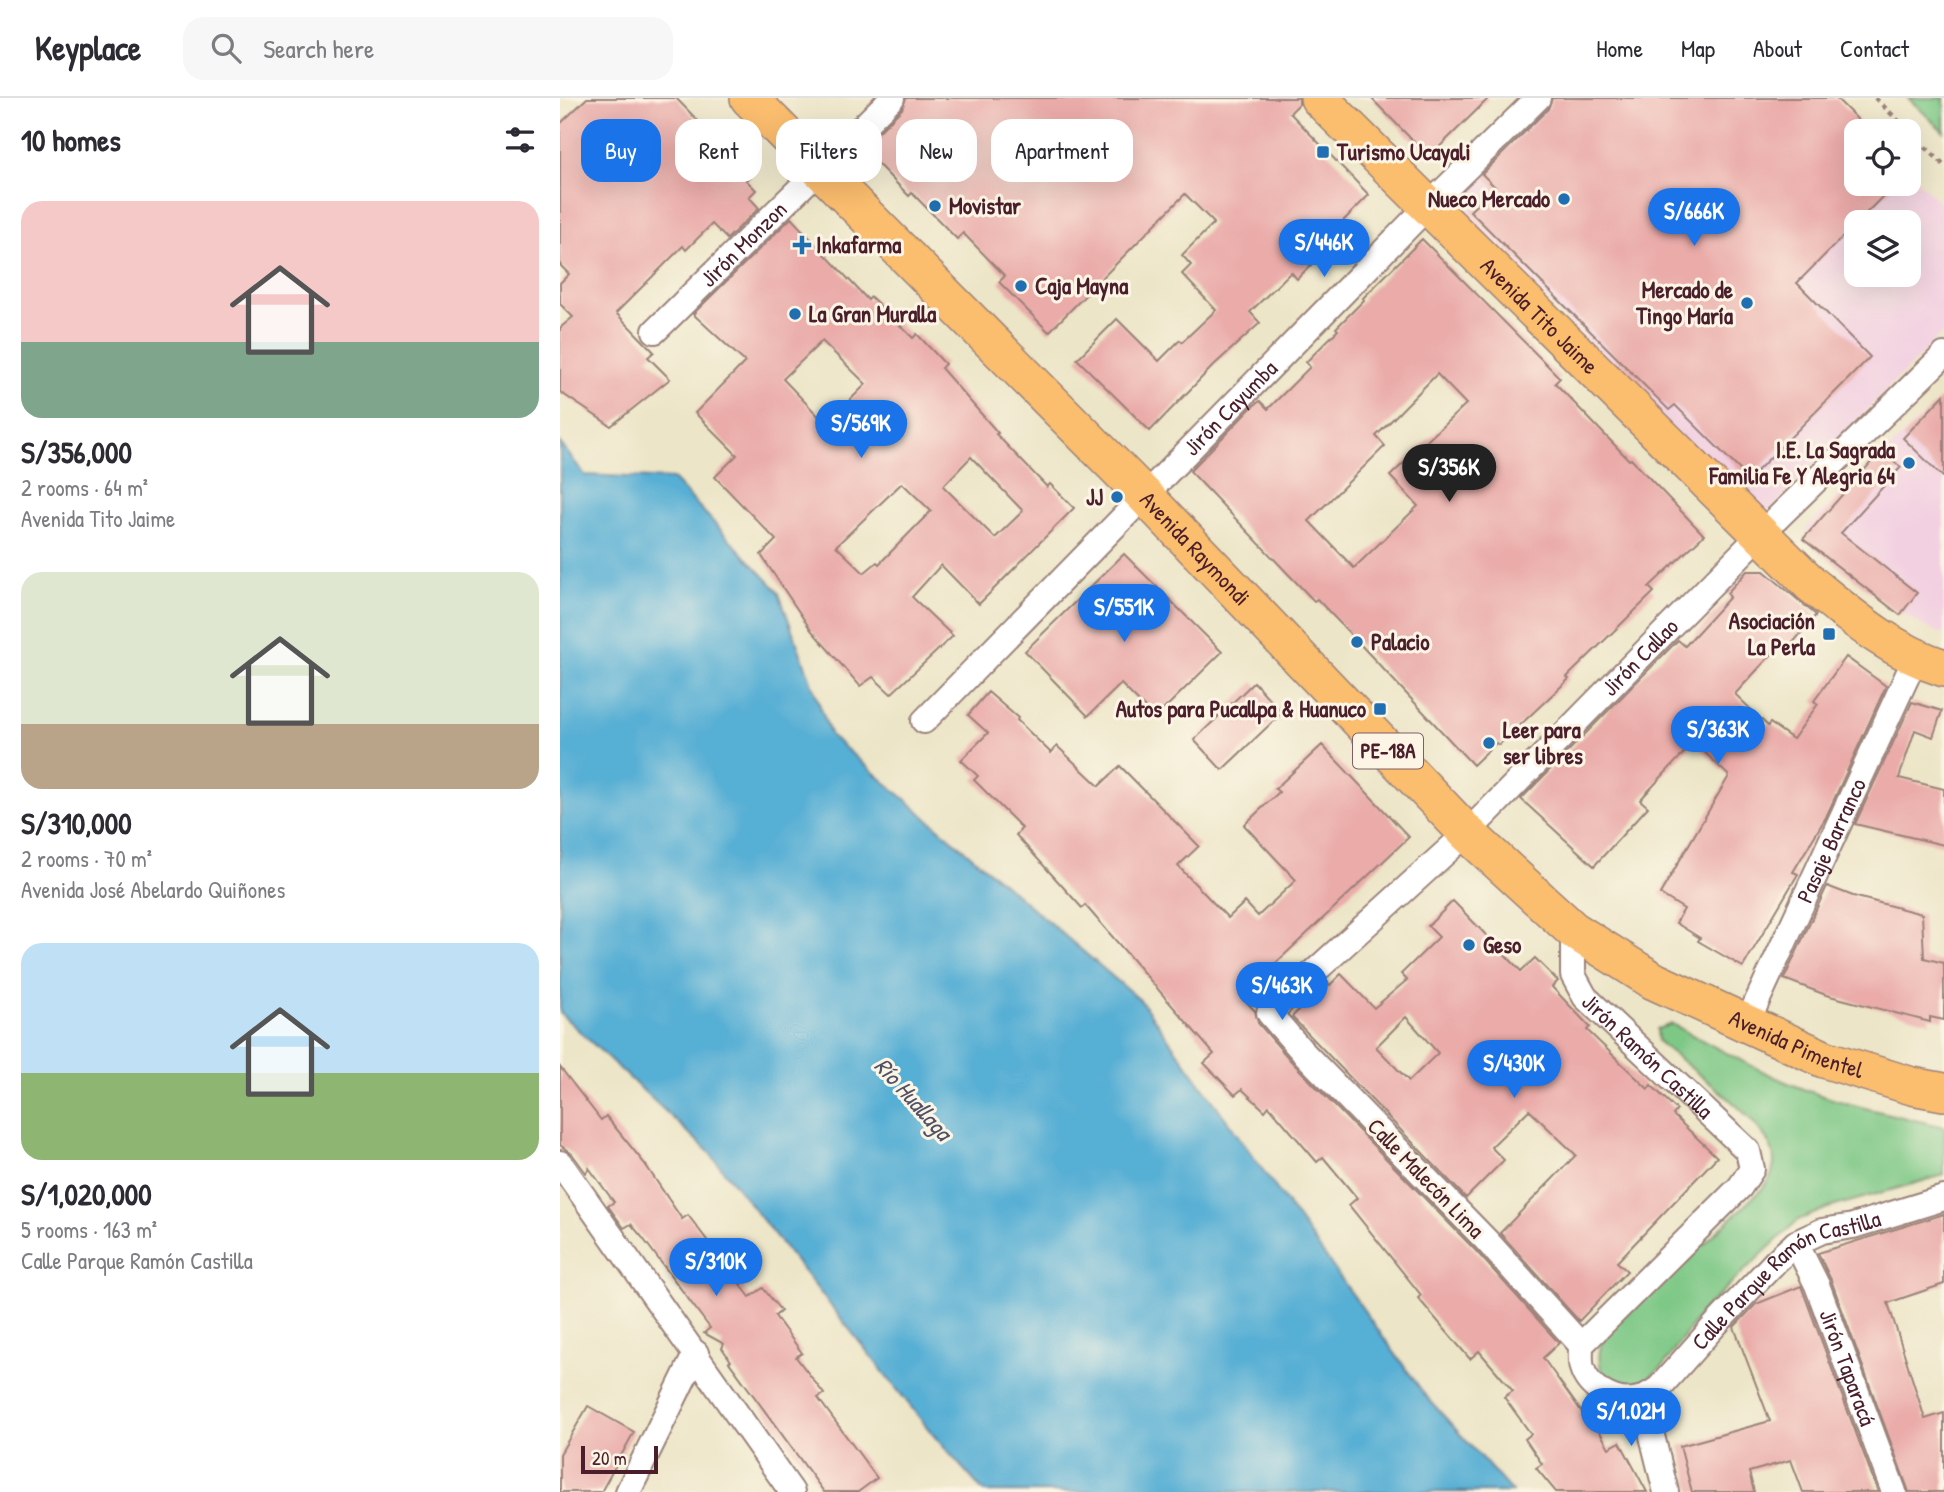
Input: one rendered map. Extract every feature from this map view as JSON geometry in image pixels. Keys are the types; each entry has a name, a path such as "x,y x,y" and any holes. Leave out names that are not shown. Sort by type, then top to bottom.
{"highway":[{"name":"Avenida Raymondi","path":"749,98 776,125"},
{"name":"Avenida Tito Jaime","path":"1319,98 1811,584 1859,623 1930,664"},
{"name":"Avenida Raymondi","path":"832,182 1144,495 1467,833 1573,930 1654,981"},
{"name":"Avenida Pimentel","path":"1654,981 1824,1059 1912,1086 1944,1092"}],"street":[{"name":"Jirón Monzon","path":"871,119 892,98"},
{"name":"Jirón Cayumba","path":"924,720 1427,207 1538,98"},
{"name":"Jirón Monzon","path":"655,331 808,182"},
{"name":"Jirón Callao","path":"1269,1013 1467,833 1761,534 1944,355"},
{"name":"Pasaje Barranco","path":"1747,1023 1930,664"},
{"name":"Jirón Ramón Castilla","path":"1573,930 1573,975 1585,997 1748,1151 1752,1169 1740,1187 1581,1345"},
{"name":"Calle Malecón Lima","path":"1269,1013 1302,1051 1486,1240 1581,1345"},
{"path":"560,1163 792,1492"},
{"name":"Calle Parque Ramón Castilla","path":"1648,1395 1659,1388 1742,1297 1796,1243 1822,1231 1853,1226 1944,1198"},
{"name":"Jirón Taparacá","path":"1796,1243 1817,1285 1894,1492"},
{"path":"1581,1345 1581,1367 1597,1390 1615,1399 1634,1401 1648,1395 1652,1436 1666,1492"},
{"path":"628,1492 696,1353"}],"path":[{"path":"1875,98 1944,165"}],"shaded area":[{"name":"Mercado de Tingo María","path":"1556,98 1836,98 1857,119 1844,119 1844,196 1921,196 1921,184 1944,207 1944,331 1762,518 1452,205"},
{"name":"I.E. La Sagrada Familia Fe Y Alegria 64","path":"1944,396 1944,634 1925,627 1870,592 1805,529"}],"green space":[{"path":"1908,98 1944,98 1944,132"},
{"path":"1672,1024 1731,1056 1810,1092 1944,1127 1944,1175 1828,1208 1798,1220 1704,1309 1663,1366 1646,1380 1628,1385 1608,1383 1599,1358 1606,1334 1763,1188 1774,1167 1769,1144 1748,1117 1658,1041 1657,1029"}],"water":[{"name":"Río Huallaga","path":"560,443 585,475 673,479 778,591 831,736 1141,1001 1425,1395 1512,1492 984,1492 935,1437 708,1151 560,1013"}],"building":[{"path":"587,98 676,98 696,119 675,119 675,182 748,182 756,190 749,197 759,208 727,239 712,224 686,250 683,246 616,313 654,352 648,357 670,379 611,426 560,392 560,328 573,317 560,304 560,283 569,274 560,265 560,124"},
{"path":"906,98 1299,98 1299,104 1290,113 1369,195 1312,252 1318,258 1297,279 1291,272 1250,312 1260,323 1214,365 1150,431 1077,359 1117,319 1159,361 1216,310 1182,274 1191,265 1182,255 1214,223 1185,194 1049,332 999,282 1005,276 963,233 957,239 912,193 909,196 882,168 882,128 902,109"},
{"path":"1371,98 1489,98 1429,157"},
{"name":"Mercado de Tingo María","path":"1552,98 1836,98 1857,119 1844,119 1844,196 1883,196 1869,210 1844,210 1844,236 1797,283 1870,357 1749,479 1675,405 1669,410 1470,211 1495,187 1482,174 1548,109"},
{"path":"791,218 868,300 871,297 913,338 917,334 945,364 941,368 998,433 996,434 1047,487 1050,484 1074,508 979,604 941,565 912,597 953,636 891,694 873,677 860,686 811,630 761,555 776,540 715,477 737,455 695,413 745,362 693,314","holes":["822,341 866,384 826,424 783,379","971,457 1023,511 995,538 943,486","902,483 931,511 879,564 877,562 864,573 836,546"]},
{"path":"1422,239 1560,378 1555,383 1704,535 1649,587 1654,592 1567,677 1569,679 1499,745 1496,743 1473,765 1317,599 1314,601 1190,471 1252,407 1260,401 1268,409 1310,367 1306,362 1338,330 1336,328","holes":["1437,374 1466,404 1390,476 1418,506 1354,568 1309,521 1385,446 1376,436"]},
{"path":"1944,395 1944,478 1903,438"},
{"path":"1881,451 1901,467 1841,533 1917,593 1900,615 1803,539"},
{"path":"1124,554 1222,652 1155,718 1121,684 1088,716 1025,651"},
{"path":"1747,571 1764,571 1816,615 1787,650 1781,644 1735,694 1768,726 1770,723 1793,739 1818,704 1814,701 1846,657 1886,686 1826,817 1793,872 1798,874 1743,967 1698,941 1700,938 1676,923 1684,909 1660,894 1729,776 1694,742 1640,800 1648,807 1594,866 1521,799 1678,640 1685,646 1730,597 1727,593"},
{"path":"1254,682 1282,713 1222,770 1194,740"},
{"path":"988,692 1018,718 1051,753 1057,746 1099,786 1120,766 1199,846 1178,866 1228,918 1245,902 1258,916 1296,880 1244,825 1279,792 1275,789 1322,745 1409,837 1241,996 1255,1011 1258,1023 1291,1061 1475,1250 1559,1343 1543,1358 1591,1425 1594,1422 1609,1448 1620,1442 1647,1492 1556,1492 1536,1468 1542,1464 1525,1439 1531,1434 1504,1397 1513,1391 1479,1351 1470,1359 1418,1298 1421,1295 1349,1205 1357,1198 1323,1157 1317,1162 1269,1106 1265,1111 1242,1089 1235,1095 1204,1063 1214,1054 1085,905 1082,908 1016,835 1022,828 974,780 978,776 961,760 988,733 968,715"},
{"path":"1912,702 1942,711 1933,737 1915,730 1899,778 1944,789 1944,845 1855,824"},
{"path":"1827,886 1853,896 1922,914 1924,958 1944,963 1944,1020 1930,1017 1930,1022 1826,995 1784,979"},
{"path":"1453,901 1521,971 1535,958 1558,981 1552,987 1590,1027 1587,1030 1648,1089 1651,1085 1677,1110 1673,1115 1717,1157 1617,1262 1627,1271 1579,1321 1500,1233 1576,1155 1529,1110 1491,1147 1504,1160 1466,1198 1292,1017 1326,981 1330,985 1341,974 1374,1008 1407,980 1401,974 1439,937 1428,926","holes":["1406,1017 1438,1053 1409,1081 1376,1047"]},
{"path":"560,1067 601,1120 606,1116 645,1164 682,1219 688,1215 750,1297 763,1288 781,1311 775,1316 802,1353 796,1357 824,1394 818,1398 877,1478 858,1492 824,1492 729,1362 731,1361 722,1348 724,1344 704,1333 710,1328 642,1237 631,1224 624,1228 608,1206 614,1202 589,1168 586,1173 572,1154 560,1145"},
{"path":"1944,1214 1944,1284 1888,1303 1925,1419 1944,1413 1944,1492 1909,1492 1831,1280 1818,1253"},
{"path":"1801,1286 1878,1492 1803,1492 1791,1460 1749,1472 1754,1492 1692,1492 1680,1446 1770,1421 1734,1327 1756,1304"},
{"path":"588,1406 634,1432 601,1492 560,1492 560,1454"}],"place":[{"name":"Turismo Ucayali","path":"1323,152"},
{"name":"Nueco Mercado","path":"1564,199"},
{"name":"Movistar","path":"935,206"},
{"name":"Inkafarma","path":"802,245"},
{"name":"Caja Mayna","path":"1021,286"},
{"name":"Mercado de Tingo María","path":"1747,303"},
{"name":"La Gran Muralla","path":"795,314"},
{"name":"I.E. La Sagrada Familia Fe Y Alegria 64","path":"1909,463"},
{"name":"JJ","path":"1117,497"},
{"name":"Asociación La Perla","path":"1829,634"},
{"name":"Palacio","path":"1357,642"},
{"name":"Autos para Pucallpa & Huanuco","path":"1380,709"},
{"name":"Leer para ser libres","path":"1489,743"},
{"name":"Geso","path":"1469,945"}]}
